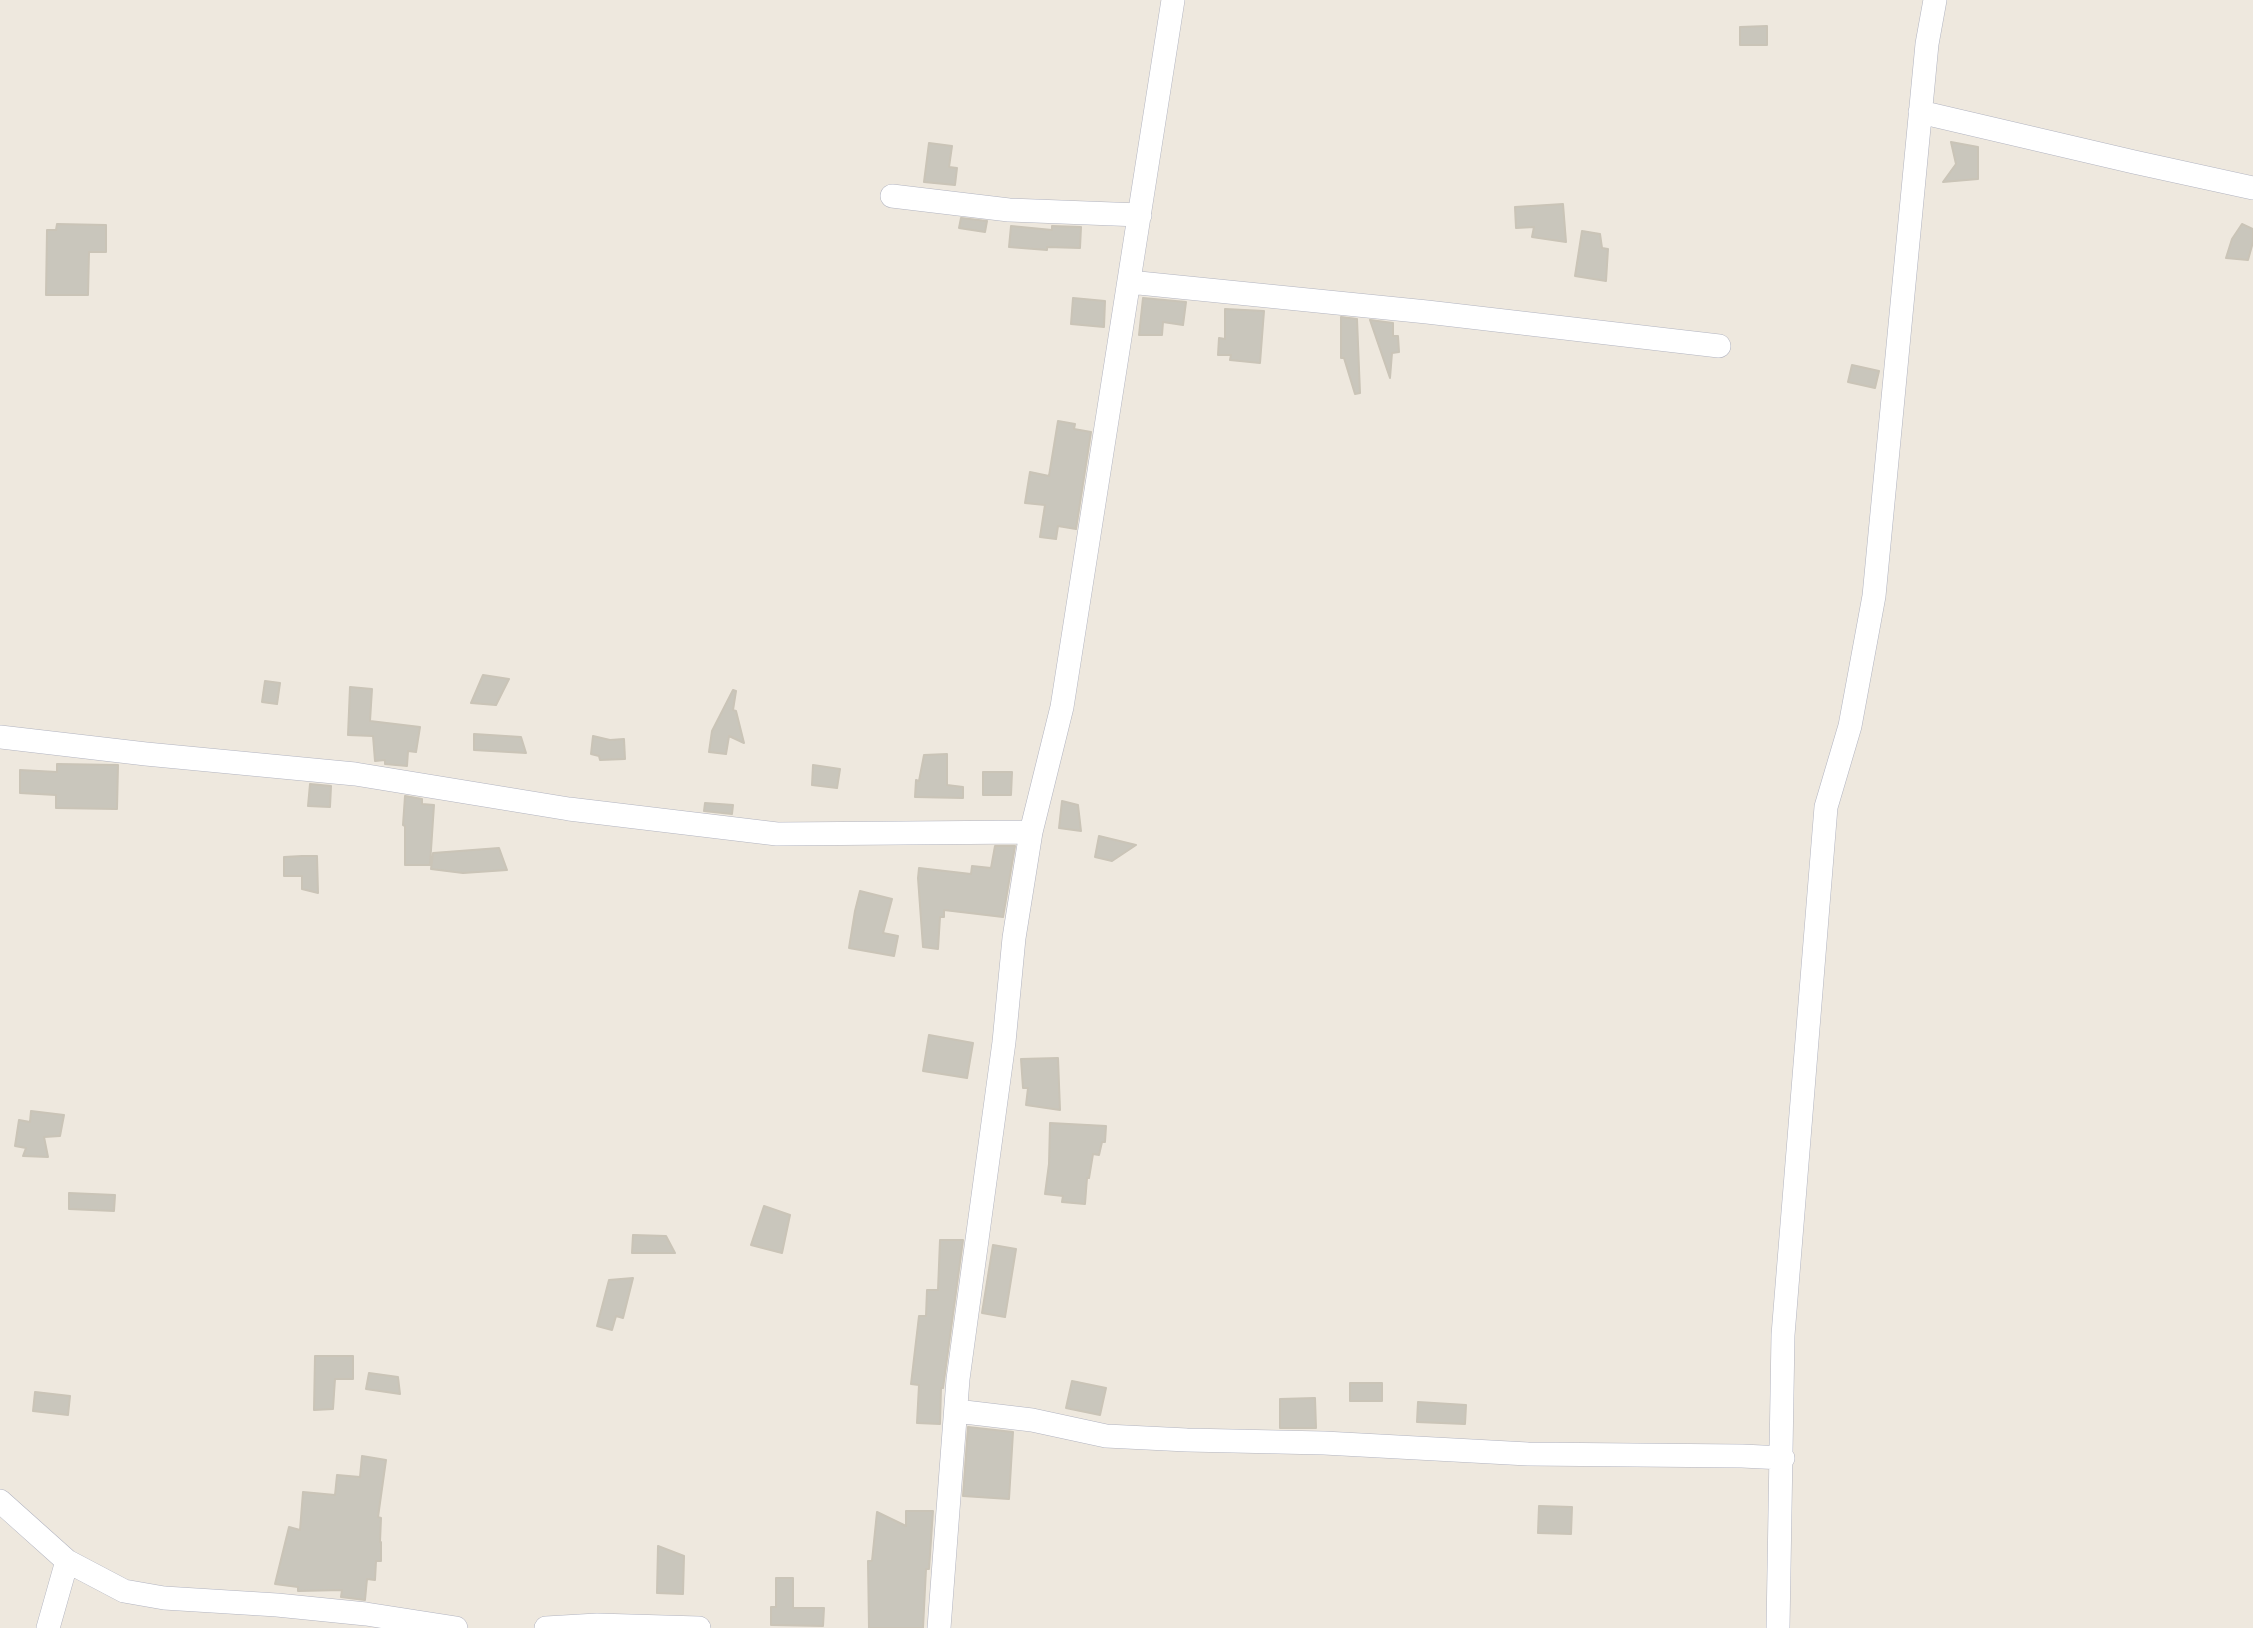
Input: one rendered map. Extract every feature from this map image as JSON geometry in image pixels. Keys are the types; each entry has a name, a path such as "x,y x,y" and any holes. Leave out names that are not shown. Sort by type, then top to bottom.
{"street":[{"path":"939,1628 958,1379 1004,1042 1014,938 1031,832 1062,707 1173,0"},
{"path":"1778,1628 1783,1335 1826,807 1850,726 1874,596 1920,111 1935,0"},
{"path":"1920,111 2134,163 2253,188"},
{"path":"892,196 1009,210 1140,215"},
{"path":"1129,282 1427,312 1719,346"},
{"path":"0,737 355,774 569,809 777,834 1031,832"},
{"path":"956,1411 1032,1420 1106,1436 1324,1443 1528,1454 1783,1458"},
{"path":"0,1501 67,1561 124,1591 164,1598 366,1614 456,1628"},
{"path":"48,1628 67,1561"},
{"path":"546,1628 597,1625 699,1628"}],"building":[{"path":"1767,26 1767,45 1740,45 1740,27"},
{"path":"1951,142 1978,147 1978,179 1943,182 1956,164"},
{"path":"929,143 952,146 949,167 957,168 955,185 924,182"},
{"path":"1563,204 1566,242 1532,237 1534,227 1516,228 1515,207"},
{"path":"961,218 987,221 985,232 959,228"},
{"path":"57,224 106,225 106,252 89,252 88,295 46,295 47,230 56,230"},
{"path":"2242,224 2253,229 2248,260 2226,258 2232,239"},
{"path":"1011,226 1052,230 1052,226 1081,227 1080,248 1047,247 1047,250 1009,247"},
{"path":"1582,231 1600,234 1602,248 1608,249 1606,281 1575,276"},
{"path":"1073,298 1105,301 1104,327 1071,324"},
{"path":"1143,298 1186,302 1183,325 1163,322 1162,335 1139,335"},
{"path":"1225,309 1264,311 1260,363 1230,360 1231,355 1218,355 1219,338 1225,339"},
{"path":"1341,317 1357,319 1360,393 1355,394 1344,358 1341,358"},
{"path":"1370,320 1393,323 1393,336 1398,336 1399,352 1392,353 1390,378"},
{"path":"1852,365 1879,371 1875,388 1848,382"},
{"path":"1058,421 1075,424 1074,429 1091,432 1076,529 1058,526 1056,539 1040,537 1045,505 1025,503 1030,472 1049,476"},
{"path":"483,675 509,679 496,705 471,703"},
{"path":"265,681 280,683 277,704 262,702"},
{"path":"350,687 372,689 370,721 420,727 416,752 408,751 407,766 385,764 385,760 375,761 373,736 348,735"},
{"path":"733,690 736,691 733,710 736,711 744,743 729,736 726,754 709,752 712,731"},
{"path":"474,734 521,737 526,753 474,750"},
{"path":"593,736 610,740 624,739 625,759 600,760 599,756 591,754"},
{"path":"947,754 947,785 963,787 963,798 915,797 916,780 919,781 924,755"},
{"path":"57,764 118,765 117,809 56,808 56,795 20,793 20,770 57,772"},
{"path":"813,765 840,769 837,788 812,785"},
{"path":"983,772 1012,772 1011,795 983,795"},
{"path":"310,784 331,786 330,807 308,806"},
{"path":"405,796 422,799 422,804 434,805 430,865 405,865"},
{"path":"1062,801 1078,805 1081,831 1059,828"},
{"path":"705,803 733,805 732,814 704,811"},
{"path":"1099,836 1136,845 1112,861 1095,857"},
{"path":"995,846 1015,846 1003,917 944,910 944,917 940,917 938,949 923,947 919,868 971,874 972,866 991,868"},
{"path":"499,848 507,870 463,873 431,869 433,853"},
{"path":"317,856 318,893 302,889 302,876 284,876 284,857"},
{"path":"860,891 892,899 883,933 898,936 894,956 849,948"},
{"path":"929,1035 973,1043 967,1078 923,1071"},
{"path":"1058,1058 1060,1110 1026,1105 1028,1088 1023,1088 1021,1059"},
{"path":"31,1111 64,1115 60,1136 44,1137 48,1157 23,1156 26,1148 15,1146 19,1120 30,1122"},
{"path":"1050,1123 1106,1126 1105,1142 1102,1142 1099,1155 1093,1154 1087,1178 1085,1204 1062,1202 1063,1196 1045,1194"},
{"path":"69,1193 115,1195 114,1211 69,1209"},
{"path":"764,1206 790,1215 782,1253 751,1245"},
{"path":"633,1235 666,1236 675,1253 632,1253"},
{"path":"940,1240 963,1240 941,1388 940,1424 917,1423 919,1385 911,1384 919,1316 926,1316 927,1290 938,1290"},
{"path":"993,1245 1016,1249 1005,1317 982,1313"},
{"path":"633,1278 623,1318 616,1316 612,1330 597,1326 609,1280"},
{"path":"315,1356 353,1356 353,1379 335,1379 333,1409 314,1410"},
{"path":"369,1373 398,1377 400,1394 366,1389"},
{"path":"1072,1381 1106,1388 1100,1415 1066,1408"},
{"path":"1350,1383 1382,1383 1382,1401 1350,1401"},
{"path":"35,1392 70,1396 68,1415 33,1411"},
{"path":"1315,1398 1316,1428 1280,1428 1280,1399"},
{"path":"1418,1402 1466,1405 1465,1424 1417,1422"},
{"path":"968,1427 1013,1432 1009,1499 963,1496"},
{"path":"362,1456 386,1460 378,1517 381,1518 381,1561 376,1561 375,1580 367,1579 365,1600 341,1597 342,1590 298,1591 298,1587 275,1584 289,1527 300,1530 303,1492 335,1495 337,1475 360,1477"},
{"path":"1539,1506 1572,1507 1571,1534 1538,1533"},
{"path":"906,1511 933,1511 923,1628 869,1628 868,1561 872,1561 877,1512 906,1526"},
{"path":"658,1546 684,1556 683,1594 657,1593"},
{"path":"776,1578 793,1578 793,1608 824,1608 823,1626 771,1625 771,1607 776,1607"}]}
